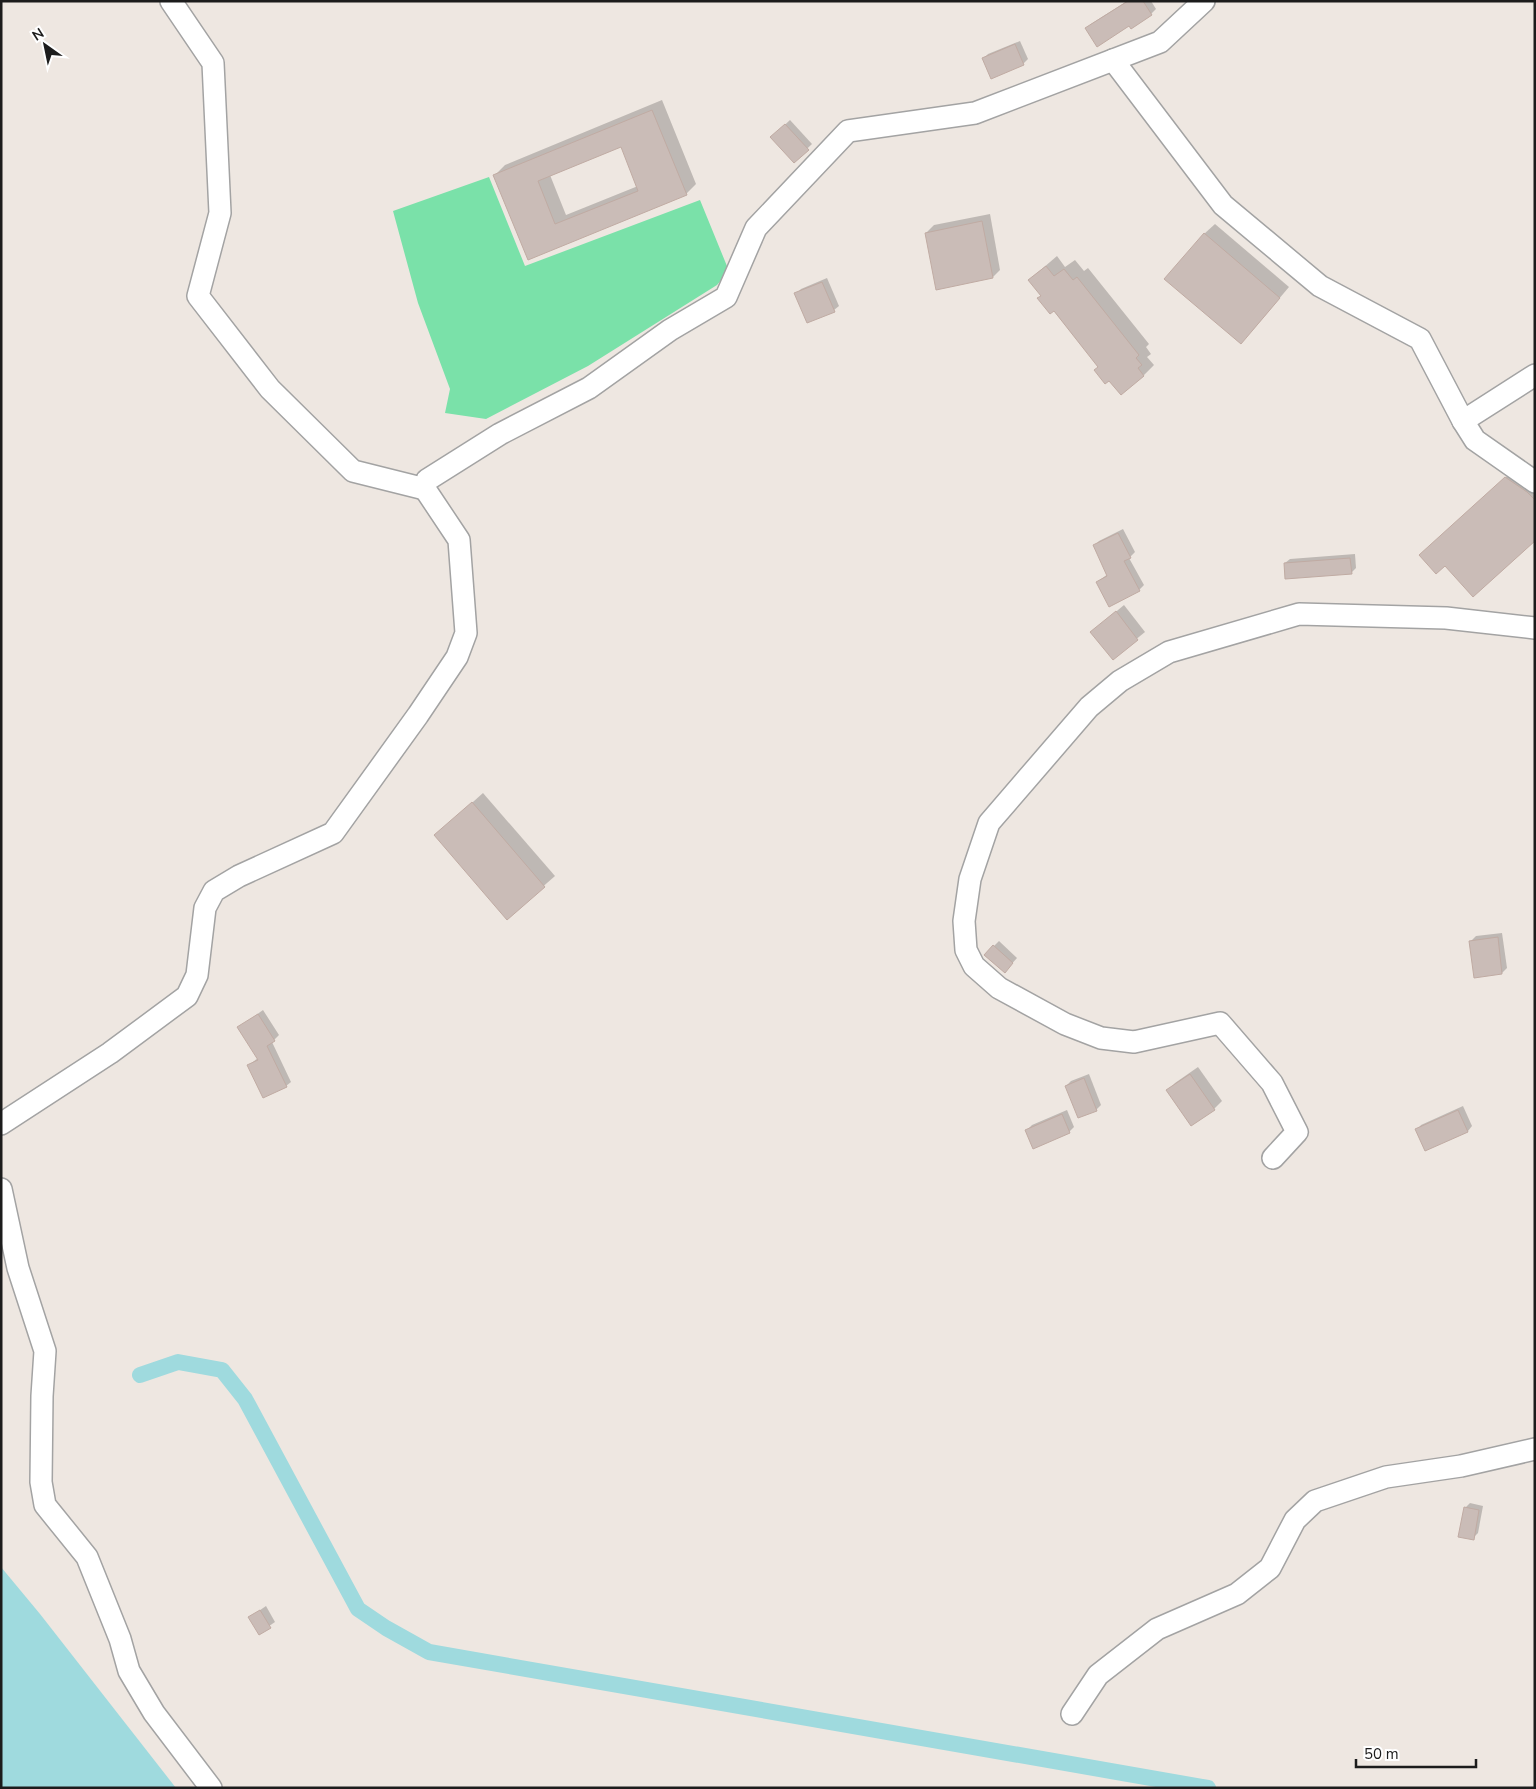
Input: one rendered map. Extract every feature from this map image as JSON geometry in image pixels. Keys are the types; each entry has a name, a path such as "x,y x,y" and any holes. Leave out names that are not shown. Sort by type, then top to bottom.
{"street":[{"path":"171,1 212,63 220,214 198,296 270,389 353,471 426,485 500,434 589,388 670,330 726,297 756,228 848,131 975,112 1160,42 1204,1"},
{"path":"1113,60 1222,205 1320,286 1420,338 1463,421 1475,440 1535,482"},
{"path":"1463,421 1535,374"},
{"path":"1,1124 110,1053 187,996 197,975 206,908 214,891 239,876 333,833 452,665 466,633 459,540 426,485"},
{"path":"1273,1158 1297,1132 1272,1083 1220,1023 1134,1042 1101,1038 1065,1024 1000,988 974,966 966,950 964,921 970,879 989,823 1089,707 1120,681 1169,652 1299,614 1446,618 1535,628"},
{"path":"1,1190 18,1268 46,1351 42,1396 40,1482 45,1505 87,1558 120,1639 129,1671 154,1713 211,1788"},
{"path":"1072,1714 1098,1675 1157,1629 1237,1594 1270,1568 1295,1520 1315,1501 1386,1477 1461,1466 1535,1449"}],"green space":[{"path":"489,177 525,266 700,200 729,271 717,285 588,366 486,419 445,413 450,389 418,303 393,211"}],"water":[{"path":"1,1567 40,1614 176,1788 1,1788"}],"building":[{"path":"1128,1 1143,1 1152,15 1131,29 1129,26 1097,47 1085,28"},
{"path":"1015,44 1024,65 991,79 982,58"},
{"path":"652,110 687,195 528,260 493,175","holes":["621,147 638,191 555,224 538,181"]},
{"path":"785,124 809,150 794,163 770,137"},
{"path":"982,221 993,278 936,290 925,233"},
{"path":"1204,233 1280,298 1241,344 1164,279"},
{"path":"1046,266 1054,276 1064,269 1073,280 1077,277 1139,355 1136,358 1142,365 1138,368 1144,376 1121,395 1109,381 1105,384 1094,370 1098,367 1054,311 1050,314 1037,298 1041,296 1028,280"},
{"path":"822,282 835,312 807,323 794,293"},
{"path":"1505,477 1535,500 1535,541 1473,597 1445,566 1436,574 1419,555"},
{"path":"1118,533 1131,558 1124,561 1140,591 1109,607 1096,582 1107,576 1093,545"},
{"path":"1350,558 1352,574 1285,579 1284,563"},
{"path":"1116,611 1138,640 1113,660 1090,632"},
{"path":"472,802 545,887 507,920 434,835"},
{"path":"1498,937 1502,974 1474,978 1469,941"},
{"path":"993,945 1013,963 1005,973 984,955"},
{"path":"258,1014 275,1041 267,1046 287,1087 263,1098 247,1065 258,1060 237,1027"},
{"path":"1190,1074 1215,1110 1191,1126 1166,1090"},
{"path":"1084,1078 1097,1111 1078,1118 1065,1086"},
{"path":"1458,1110 1468,1132 1425,1151 1415,1129"},
{"path":"1062,1114 1070,1133 1033,1149 1025,1130"},
{"path":"1464,1507 1479,1510 1474,1540 1458,1537"},
{"path":"260,1610 271,1628 259,1635 248,1617"}],"waterway":[{"path":"140,1375 178,1362 222,1370 245,1399 358,1609 386,1628 429,1652 1208,1788"}]}
